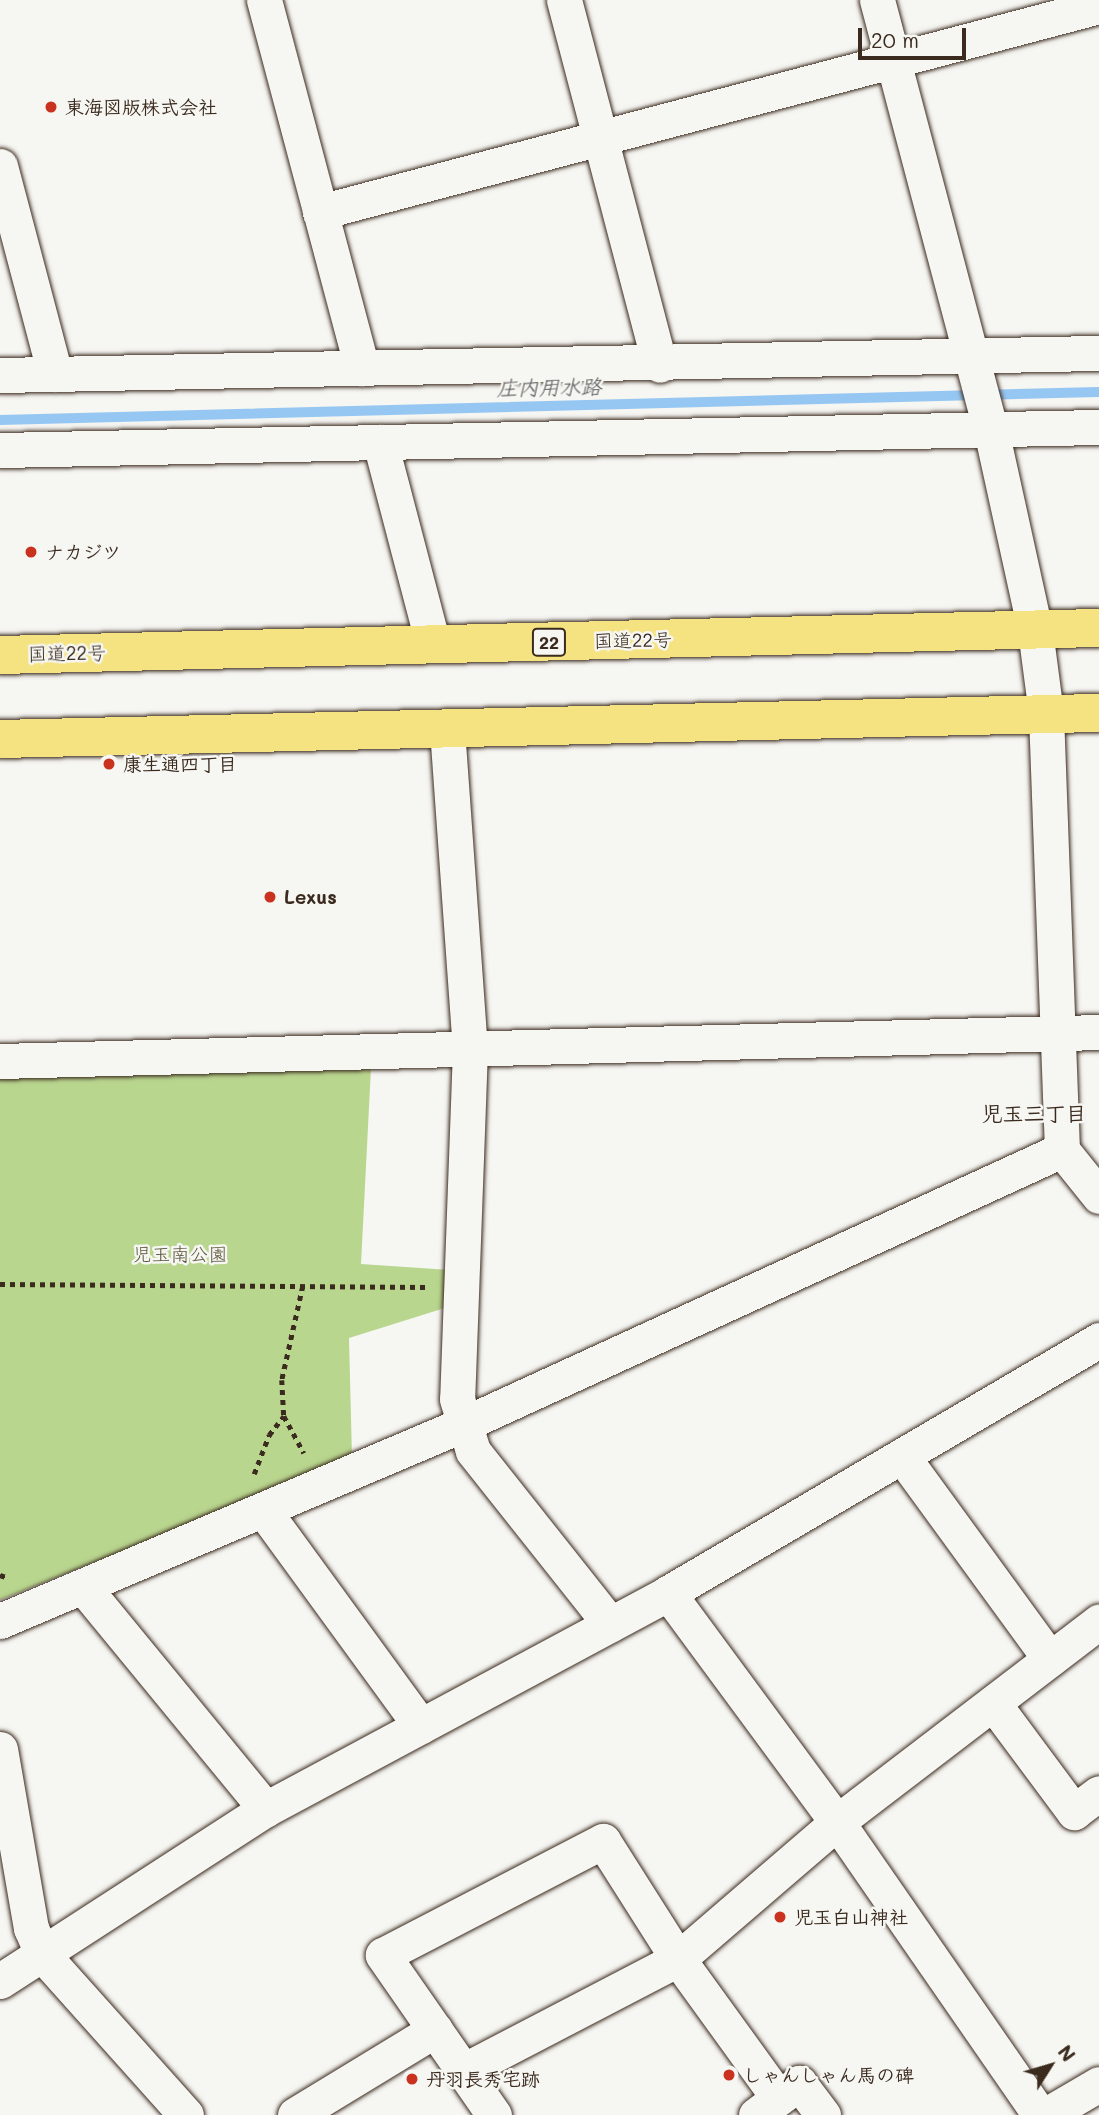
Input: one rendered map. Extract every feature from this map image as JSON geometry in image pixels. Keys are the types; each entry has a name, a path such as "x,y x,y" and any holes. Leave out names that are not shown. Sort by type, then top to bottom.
{"highway":[{"name":"国道22号","path":"0,654 1099,628"},
{"path":"0,739 1099,713"}],"street":[{"path":"264,0 362,368"},
{"path":"564,0 660,365"},
{"path":"877,0 988,420 1035,630 1046,714 1061,1032 1062,1150 1099,1196"},
{"path":"320,212 1099,6"},
{"path":"0,166 55,374"},
{"path":"0,375 362,368 973,364 1099,353"},
{"path":"0,450 380,442 988,420 1099,427"},
{"path":"380,442 433,644"},
{"path":"447,729 470,1049 457,1399 472,1451 610,1624"},
{"path":"0,1061 1099,1032"},
{"path":"0,1621 85,1589 464,1424 1062,1150"},
{"path":"0,1982 266,1809 668,1593 1099,1340"},
{"path":"902,1455 1051,1659"},
{"path":"264,1511 421,1726"},
{"path":"85,1589 266,1809"},
{"path":"668,1593 837,1822 1040,2115"},
{"path":"465,2070 678,1958 837,1822 1099,1622"},
{"path":"993,1703 1074,1812 1099,1793"},
{"path":"0,1749 31,1928 42,1954 186,2115"},
{"path":"494,2115 383,1955 603,1842 678,1958 767,2106 799,2083 822,2115"},
{"path":"295,2115 435,2030"},
{"path":"1046,2115 1099,2084"}],"path":[{"path":"0,1284 461,1287"},
{"path":"303,1286 282,1380 284,1416 323,1485"}],"green space":[{"name":"児玉南公園","path":"371,1068 361,1264 450,1270 448,1307 349,1338 352,1458 0,1600 0,1078"}],"waterway":[{"name":"庄内用水路","path":"0,420 1099,392"}],"place":[{"name":"東海図版株式会社","path":"51,107"},
{"name":"ナカジツ","path":"31,552"},
{"name":"康生通四丁目","path":"109,764"},
{"name":"Lexus","path":"270,897"},
{"name":"児玉白山神社","path":"780,1917"},
{"name":"しゃんしゃん馬の碑","path":"729,2075"},
{"name":"丹羽長秀宅跡","path":"412,2079"}],"district":[{"name":"児玉三丁目","path":"1034,1113"}]}
